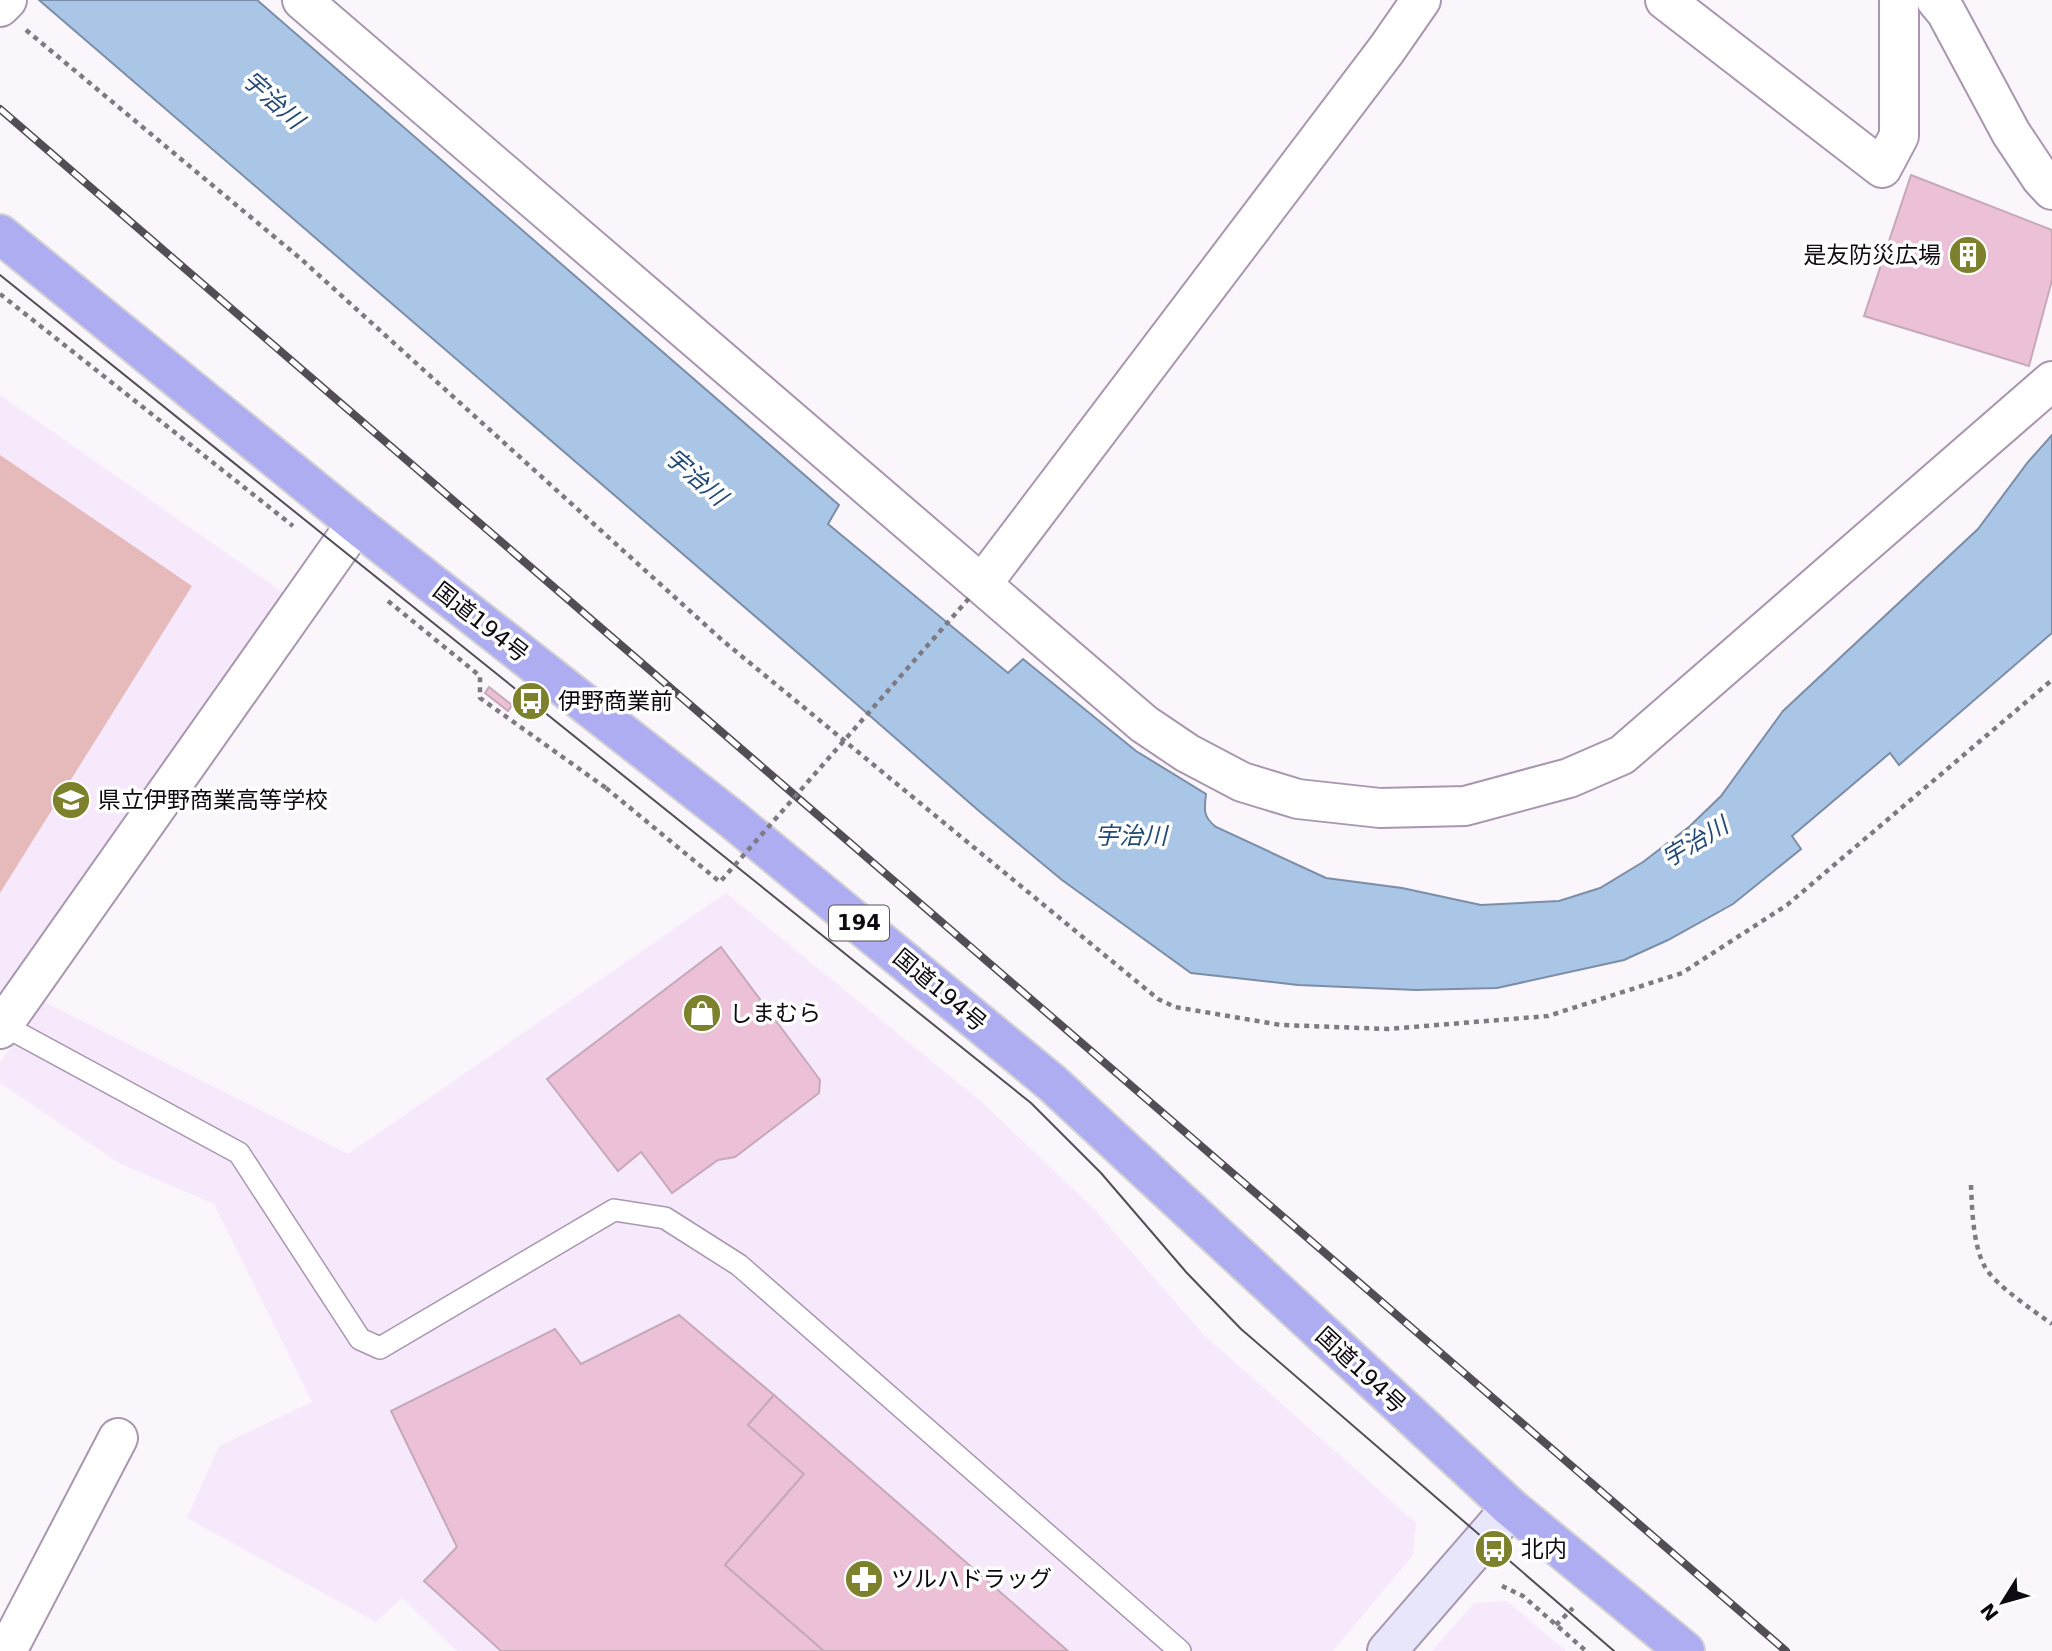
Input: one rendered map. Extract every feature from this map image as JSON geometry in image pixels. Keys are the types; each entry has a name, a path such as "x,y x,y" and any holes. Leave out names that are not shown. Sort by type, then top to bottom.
{"highway":[{"name":"国道194号","path":"0,234 356,524 733,819 1052,1083 1511,1508 1685,1651"}],"street":[{"path":"302,0 977,590 1144,724 1187,753 1241,782 1298,799 1381,808 1465,806 1569,778 1622,755 2052,381"},
{"path":"977,590 1422,0"},
{"path":"1665,0 1882,169 1899,136 1899,0"},
{"path":"1949,4 2011,133 2052,190"},
{"path":"1,1027 356,524"},
{"path":"7,1651 118,1437"},
{"path":"1387,1651 1511,1508"}],"lane":[{"path":"1,1027 239,1153 359,1339 380,1348 614,1210 665,1218 739,1265 1180,1651"}],"path":[{"path":"9,11 301,258 722,640 1158,999 1175,1007 1281,1026 1388,1029 1548,1016 1682,973 1787,905 2052,680"},
{"path":"0,294 334,557"},
{"path":"386,599 481,676 480,698 606,788 720,882 977,590"},
{"path":"1971,1185 1972,1223 1985,1268 2020,1301 2052,1324"},
{"path":"1502,1586 1523,1595 1586,1651"},
{"path":"1556,1625 1574,1606 1583,1613"}],"shaded area":[{"name":"県立伊野商業高等学校","path":"0,395 285,594 0,1005"},
{"path":"0,455 192,586 0,893"},
{"path":"726,893 984,1104 1095,1210 1204,1335 1416,1523 1413,1555 1333,1651 457,1651 402,1598 376,1622 187,1518 219,1446 312,1402 214,1204 121,1164 0,1083 0,1063 42,1001 348,1154"},
{"path":"1507,1601 1566,1651 1432,1651 1474,1603"}],"water":[{"name":"宇治川","path":"39,0 257,0 839,505 828,524 1008,673 1023,659 1136,751 1206,794 1205,813 1216,827 1326,878 1402,888 1481,905 1559,901 1600,888 1643,862 1690,826 1721,796 1783,711 1978,529 2028,462 2052,435 2052,633 1899,765 1890,753 1792,836 1801,849 1733,904 1668,940 1624,960 1497,988 1416,990 1298,985 1191,973 1062,880 979,811"}],"building":[{"name":"是友防災広場","path":"1911,175 2052,230 2052,280 2029,366 1864,316"},
{"path":"489,687 512,705 508,711 485,693"},
{"name":"しまむら","path":"721,947 820,1080 819,1093 735,1157 718,1160 672,1193 641,1152 618,1171 547,1079"},
{"path":"679,1315 774,1395 748,1425 804,1474 725,1565 824,1651 501,1651 424,1581 457,1547 391,1411 555,1329 581,1364"},
{"path":"774,1395 1068,1651 824,1651 725,1565 804,1474 748,1425"}],"tram line":[{"path":"0,275 1031,1103 1101,1173 1186,1272 1241,1329 1614,1651"}],"railway":[{"path":"0,109 1786,1651"}],"place":[{"name":"是友防災広場","path":"1968,255"},
{"name":"伊野商業前","path":"531,701"},
{"name":"県立伊野商業高等学校","path":"71,800"},
{"name":"しまむら","path":"702,1013"},
{"name":"北内","path":"1494,1549"},
{"name":"ツルハドラッグ","path":"864,1579"}]}
